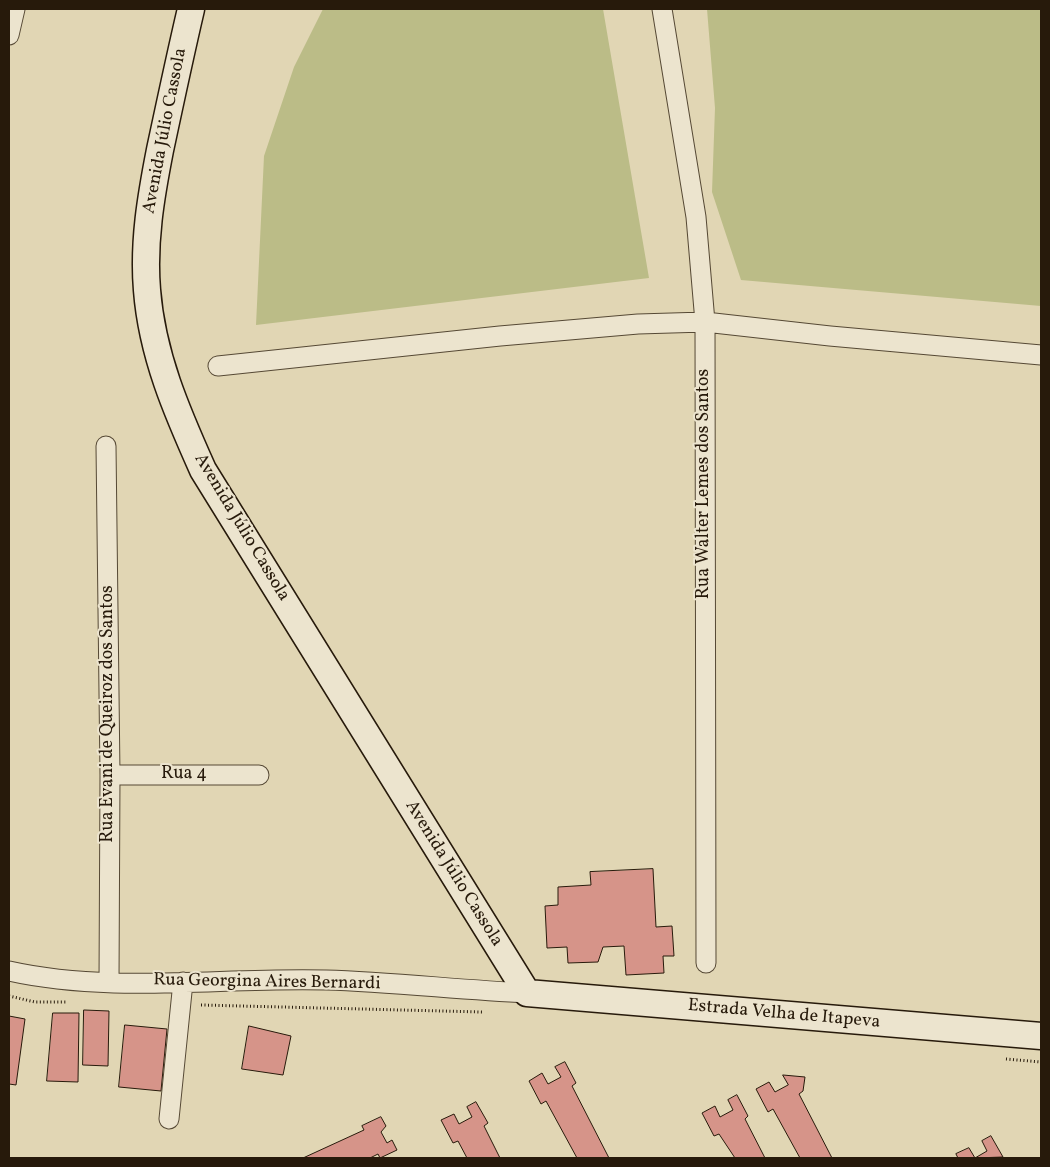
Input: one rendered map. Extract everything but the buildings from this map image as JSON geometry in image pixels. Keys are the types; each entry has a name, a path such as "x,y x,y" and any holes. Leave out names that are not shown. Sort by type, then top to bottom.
{"main road":[{"name":"Avenida Júlio Cassola","path":"191,9 153,190 145,245 147,291 156,346 169,392 204,470 526,993"},
{"name":"Estrada Velha de Itapeva","path":"526,993 1041,1036"}],"street":[{"path":"9,34 15,9"},
{"name":"Rua Walter Lemes dos Santos","path":"662,9 696,216 705,322 706,963"},
{"path":"218,366 500,336 638,324 705,322 830,336 1041,355"},
{"name":"Rua Evani de Queiroz dos Santos","path":"106,446 110,775 109,982"},
{"name":"Rua 4","path":"110,775 259,776"},
{"name":"Rua Georgina Aires Bernardi","path":"9,971 37,977 109,982 326,980 526,993"},
{"path":"169,1119 183,982"}],"path":[{"path":"9,996 35,1002 72,1002"},
{"path":"181,1004 489,1013"},
{"path":"1001,1058 1041,1062"}],"green space":[{"path":"323,9 603,9 649,278 256,325 264,156 294,67"},
{"path":"707,9 1041,9 1041,306 741,280 712,192 715,108"}]}
